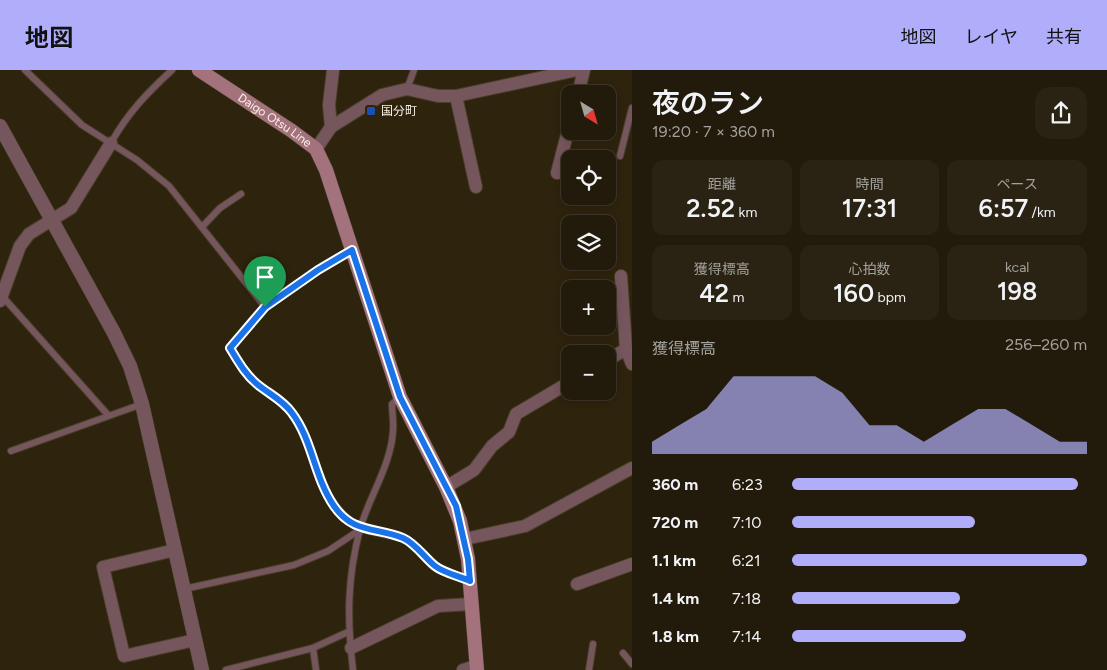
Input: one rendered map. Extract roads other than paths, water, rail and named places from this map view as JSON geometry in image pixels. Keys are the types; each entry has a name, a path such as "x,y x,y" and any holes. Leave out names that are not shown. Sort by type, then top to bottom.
{"main road":[{"name":"Daigo Otsu Line","path":"199,70 316,149 326,170 400,397 456,506 465,539 470,581 472,668"}],"street":[{"path":"331,127 329,105 333,70"},
{"path":"316,149 331,127 382,95 407,90 438,96 456,96 577,70"},
{"path":"580,85 584,70"},
{"path":"456,96 476,187"},
{"path":"0,126 114,333 130,366 142,404 202,670"},
{"path":"557,173 566,140"},
{"path":"2,291 20,246 29,234 70,208 111,143"},
{"path":"620,276 626,349 632,364"},
{"path":"616,355 626,349"},
{"path":"446,487 474,470 492,446 509,432 516,414 561,387"},
{"path":"465,539 525,526 632,468"},
{"path":"175,550 103,567 124,656 195,640"},
{"path":"577,584 632,564"},
{"path":"350,648 438,606 471,604"}],"lane":[{"path":"25,70 82,125 137,160 169,186 265,307"},
{"path":"111,143 133,108 172,70"},
{"path":"407,90 414,70"},
{"path":"620,156 632,108"},
{"path":"202,227 220,208 241,194"},
{"path":"352,250 318,270 265,307 230,348 244,370 257,384 281,400 292,412 312,449 316,469 335,507 360,529 405,539 436,567 470,581"},
{"path":"2,291 108,415"},
{"path":"353,670 348,632 348,603 360,529 388,453 393,432 392,404 400,397"},
{"path":"10,450 142,404"},
{"path":"184,589 294,565 328,551 360,529"},
{"path":"226,670 313,648 348,632"},
{"path":"589,670 593,644"},
{"path":"313,648 316,670"},
{"path":"623,653 632,664"}],"place":[{"name":"国分町","path":"371,111"}]}
